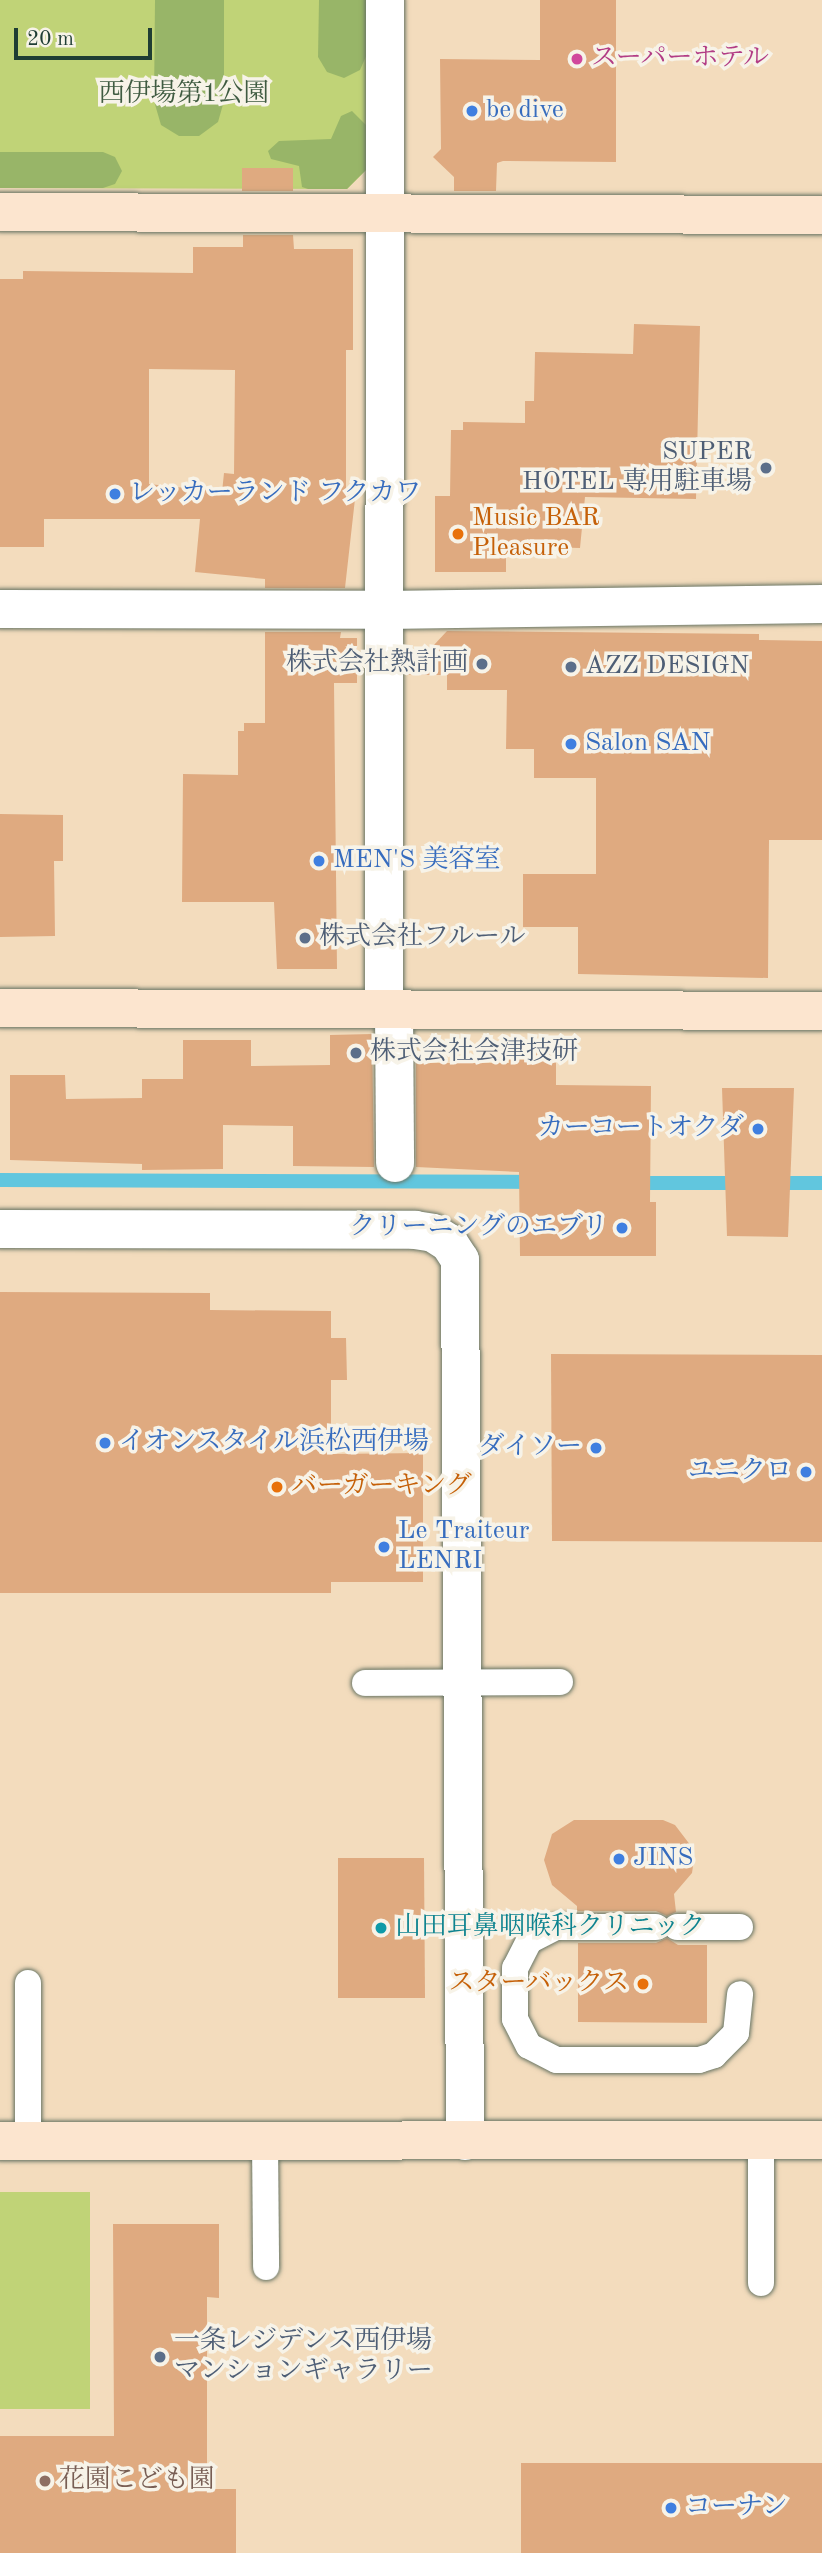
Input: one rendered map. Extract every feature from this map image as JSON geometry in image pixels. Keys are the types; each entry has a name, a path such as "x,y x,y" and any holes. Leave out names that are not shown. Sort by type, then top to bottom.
{"street":[{"path":"385,0 385,610 389,1009 395,1163"},
{"path":"0,212 822,215"},
{"path":"0,609 385,610 822,604"},
{"path":"0,1008 822,1011"},
{"path":"0,1229 415,1230 433,1233 449,1243 460,1260 463,1279 465,2140"},
{"path":"14,2141 822,2140"}],"lane":[{"path":"365,1682 559,1682"},
{"path":"740,1927 556,1927 529,1941 515,1968 515,2006 520,2033 529,2046 556,2060 699,2060 714,2055 736,2034 740,1994"},
{"path":"14,2141 28,1983"},
{"path":"265,2140 266,2267"},
{"path":"761,2140 761,2283"}],"green space":[{"name":"西伊場第1公園","path":"0,0 368,0 368,168 347,189 0,188"},
{"path":"155,0 224,0 224,101 218,122 199,136 179,136 161,125 154,101"},
{"path":"319,0 368,0 367,54 360,70 344,78 327,72 318,57"},
{"path":"352,111 367,126 368,168 347,189 302,187 299,166 271,159 268,151 279,141 331,139 341,116"},
{"path":"0,152 103,152 115,157 122,171 115,184 103,188 0,188"},
{"path":"0,2192 90,2192 90,2409 0,2409"}],"building":[{"path":"540,0 616,0 616,162 503,161 497,163 496,191 454,191 454,177 433,157 441,149 440,59 540,60"},
{"path":"242,168 293,168 293,191 242,191"},
{"path":"243,235 293,235 294,249 353,249 353,350 346,350 346,499 355,499 345,588 265,588 265,579 195,572 200,519 44,519 44,547 0,547 0,279 23,279 23,271 193,273 193,247 243,247","holes":["149,369 235,370 234,474 224,473 222,492 149,484"]},
{"path":"634,324 700,326 696,499 585,497 580,548 506,546 506,572 435,572 435,496 450,496 451,430 463,430 463,422 525,423 525,401 534,401 535,352 633,354"},
{"path":"447,631 759,634 759,640 822,641 822,840 769,840 768,978 578,974 578,927 523,927 523,874 596,874 596,778 534,778 534,749 506,749 507,690 447,690 447,675 406,675"},
{"path":"265,632 341,632 340,638 357,638 357,683 334,683 337,969 277,969 274,902 182,902 183,774 238,775 238,731 244,731 244,723 265,723"},
{"path":"0,814 63,815 63,861 54,861 55,936 0,937"},
{"path":"372,1034 374,1167 293,1166 293,1126 223,1125 223,1169 142,1170 142,1164 10,1160 10,1075 65,1075 66,1099 142,1098 142,1079 183,1079 183,1040 251,1040 251,1066 330,1065 330,1035"},
{"path":"509,1044 556,1044 556,1085 651,1086 650,1202 656,1202 656,1256 520,1256 519,1172 416,1167 416,1063 509,1063"},
{"path":"722,1088 794,1088 788,1237 727,1236"},
{"path":"0,1292 210,1293 210,1310 331,1311 331,1338 346,1338 347,1380 331,1380 331,1454 423,1453 423,1582 331,1582 331,1593 0,1593"},
{"path":"551,1354 822,1355 822,1542 552,1541"},
{"name":"JINS","path":"574,1820 663,1820 675,1825 691,1846 694,1859 692,1873 674,1894 676,1912 667,1916 656,1911 577,1911 577,1906 552,1885 544,1860 552,1834"},
{"name":"山田耳鼻咽喉科クリニック","path":"338,1858 424,1858 425,1998 338,1998"},
{"name":"スターバックス","path":"667,1938 678,1945 707,1945 707,2023 578,2022 578,1943 656,1943"},
{"path":"113,2224 219,2224 219,2298 207,2297 207,2489 236,2489 236,2553 0,2553 0,2436 114,2436"},
{"name":"コーナン","path":"521,2463 822,2463 822,2553 521,2553"}],"waterway":[{"path":"0,1180 537,1182"},
{"path":"631,1183 744,1183"},
{"path":"771,1183 822,1183"}],"place":[{"name":"スーパーホテル","path":"577,59"},
{"name":"be dive","path":"472,111"},
{"name":"SUPER HOTEL 専用駐車場","path":"766,468"},
{"name":"レッカーランド フクカワ","path":"115,494"},
{"name":"Music BAR Pleasure","path":"458,534"},
{"name":"株式会社熱計画","path":"482,664"},
{"name":"AZZ DESIGN","path":"571,667"},
{"name":"Salon SAN","path":"571,744"},
{"name":"MEN'S 美容室","path":"319,861"},
{"name":"株式会社フルール","path":"305,938"},
{"name":"株式会社会津技研","path":"356,1053"},
{"name":"カーコートオクダ","path":"758,1129"},
{"name":"クリーニングのエブリ","path":"622,1228"},
{"name":"イオンスタイル浜松西伊場","path":"105,1443"},
{"name":"ダイソー","path":"596,1448"},
{"name":"ユニクロ","path":"806,1472"},
{"name":"バーガーキング","path":"277,1487"},
{"name":"Le Traiteur LENRI","path":"384,1547"},
{"name":"JINS","path":"619,1859"},
{"name":"山田耳鼻咽喉科クリニック","path":"381,1928"},
{"name":"スターバックス","path":"643,1984"},
{"name":"一条レジデンス西伊場 マンションギャラリー","path":"160,2357"},
{"name":"花園こども園","path":"45,2481"},
{"name":"コーナン","path":"671,2508"}]}
